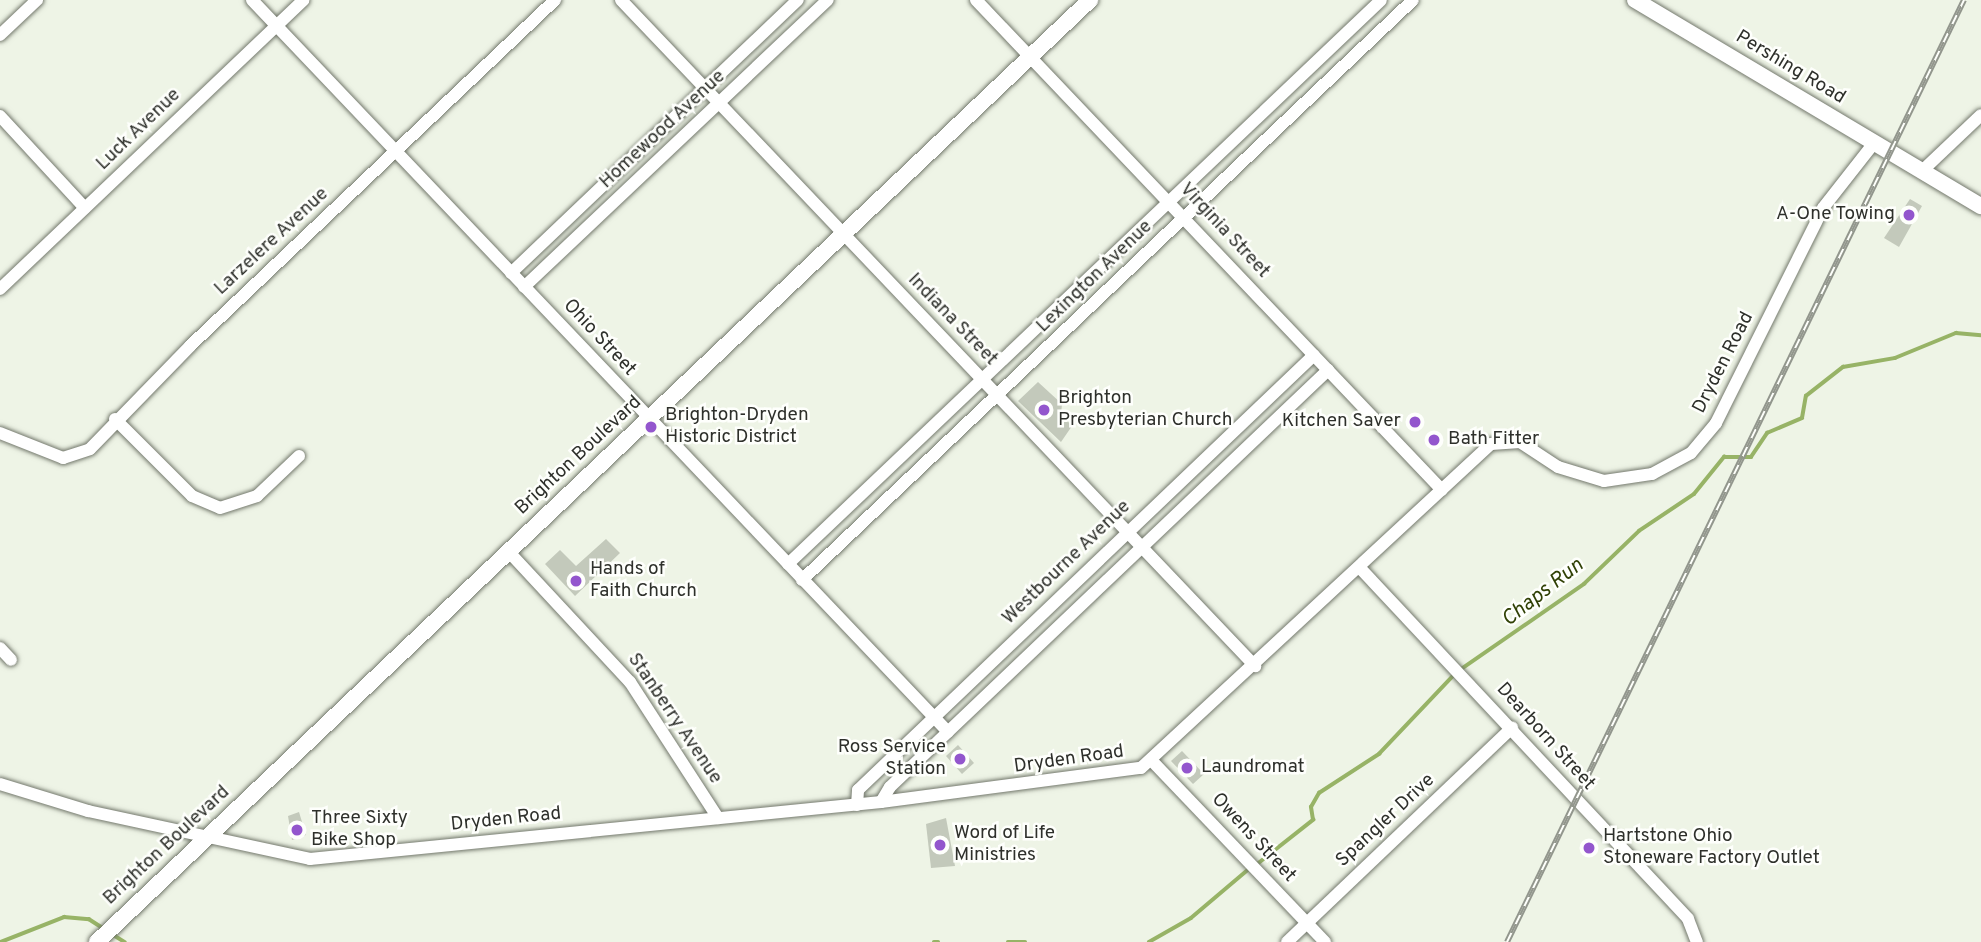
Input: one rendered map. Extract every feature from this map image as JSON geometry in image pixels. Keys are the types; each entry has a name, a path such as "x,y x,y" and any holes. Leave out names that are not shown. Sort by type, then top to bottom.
{"street":[{"path":"0,36 37,0"},
{"name":"Ohio Street","path":"252,0 948,732"},
{"name":"Luck Avenue","path":"0,289 304,0"},
{"name":"Larzelere Avenue","path":"0,433 63,458 90,449 115,419 555,0"},
{"name":"Indiana Street","path":"621,0 1255,666"},
{"name":"Homewood Avenue","path":"511,273 798,0"},
{"name":"Homewood Avenue","path":"524,288 828,0"},
{"name":"Virginia Street","path":"976,0 1442,490"},
{"name":"Brighton Boulevard","path":"99,940 1090,0"},
{"name":"Lexington Avenue","path":"788,564 1381,0"},
{"name":"Lexington Avenue","path":"802,580 1413,0"},
{"name":"Pershing Road","path":"1635,0 1981,206"},
{"path":"1923,171 1981,115"},
{"path":"0,116 85,208"},
{"name":"Dryden Road","path":"0,784 206,838 310,859 857,805 1123,774 1153,762 1491,444 1508,439 1566,471 1604,481 1652,474 1691,453 1716,423 1823,208 1874,143"},
{"name":"Westbourne Avenue","path":"857,805 858,790 933,716 1314,355"},
{"name":"Westbourne Avenue","path":"880,802 948,732 1328,370"},
{"path":"115,419 192,496 220,508 246,503 299,456"},
{"name":"Stanberry Avenue","path":"509,552 630,682 718,818"},
{"name":"Dearborn Street","path":"1360,568 1513,728 1689,919 1697,939"},
{"path":"0,649 11,660"},
{"name":"Spangler Drive","path":"1287,942 1513,728"},
{"name":"Owens Street","path":"1153,762 1325,942"}],"building":[{"name":"A-One Towing","path":"1910,199 1922,206 1899,247 1884,238"},
{"name":"Brighton Presbyterian Church","path":"1038,382 1062,404 1061,414 1072,426 1061,442 1018,401"},
{"name":"Hands of Faith Church","path":"606,539 620,553 575,596 545,564 560,550 576,566"},
{"name":"Ross Service Station","path":"958,745 974,763 962,774 946,756"},
{"name":"Laundromat","path":"1182,751 1204,774 1193,784 1171,761"},
{"name":"Three Sixty Bike Shop","path":"299,812 306,835 292,840 288,816"},
{"name":"Word of Life Ministries","path":"946,818 955,866 931,868 926,824"}],"waterway":[{"name":"Chaps Run","path":"1460,670 1584,584 1639,531 1694,494 1724,457 1751,457 1767,433 1802,418 1806,396 1843,367 1895,358 1956,333 1981,335"},
{"name":"Chaps Run","path":"1256,865 1313,820 1311,807 1319,793 1379,754 1454,675"},
{"name":"Chaps Run","path":"1149,942 1191,918 1249,869"},
{"name":"Chaps Run","path":"1,942 64,917 89,919 103,928"},
{"name":"Chaps Run","path":"112,934 125,942"},
{"name":"Chaps Run","path":"1008,942 1025,942"}],"railway":[{"path":"1507,942 1964,0"}],"place":[{"name":"A-One Towing","path":"1909,215"},
{"name":"Brighton Presbyterian Church","path":"1044,410"},
{"name":"Kitchen Saver","path":"1415,422"},
{"name":"Brighton-Dryden Historic District","path":"651,427"},
{"name":"Bath Fitter","path":"1434,440"},
{"name":"Hands of Faith Church","path":"576,581"},
{"name":"Ross Service Station","path":"960,759"},
{"name":"Laundromat","path":"1187,768"},
{"name":"Three Sixty Bike Shop","path":"297,830"},
{"name":"Word of Life Ministries","path":"940,845"},
{"name":"Hartstone Ohio Stoneware Factory Outlet","path":"1589,848"}]}
